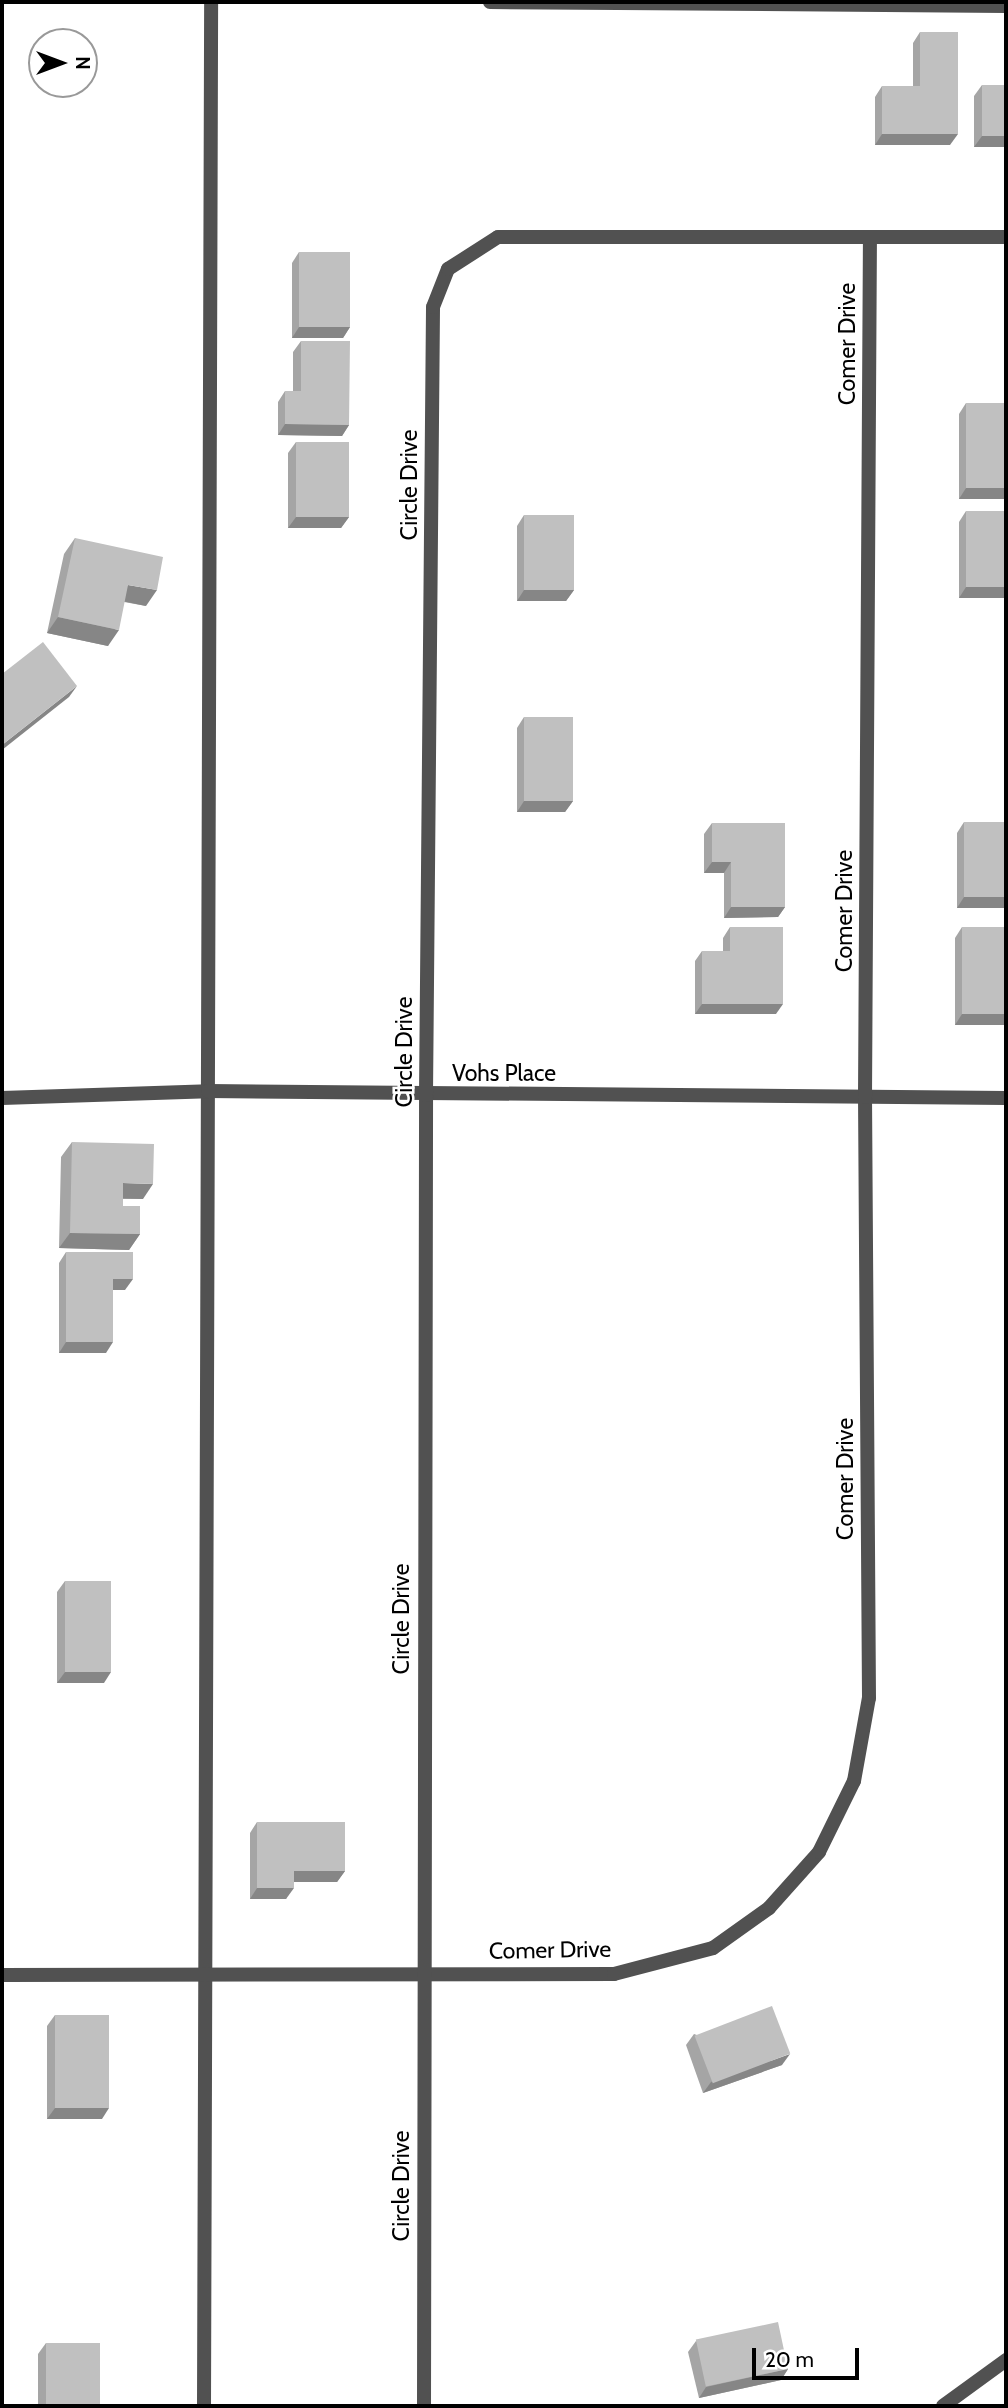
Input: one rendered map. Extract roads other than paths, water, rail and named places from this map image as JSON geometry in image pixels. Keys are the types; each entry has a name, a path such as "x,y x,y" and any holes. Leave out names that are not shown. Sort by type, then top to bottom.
{"street":[{"path":"204,2406 211,2"},
{"path":"490,2 1006,6"},
{"name":"Circle Drive","path":"424,2406 426,1095 433,307 447,269 498,237 1006,237"},
{"name":"Comer Drive","path":"2,1975 205,1977 614,1974 713,1948 769,1908 819,1852 853,1781 869,1698 865,1097 870,237"},
{"name":"Vohs Place","path":"2,1098 208,1091 1006,1098"},
{"path":"943,2406 1006,2360"}]}
